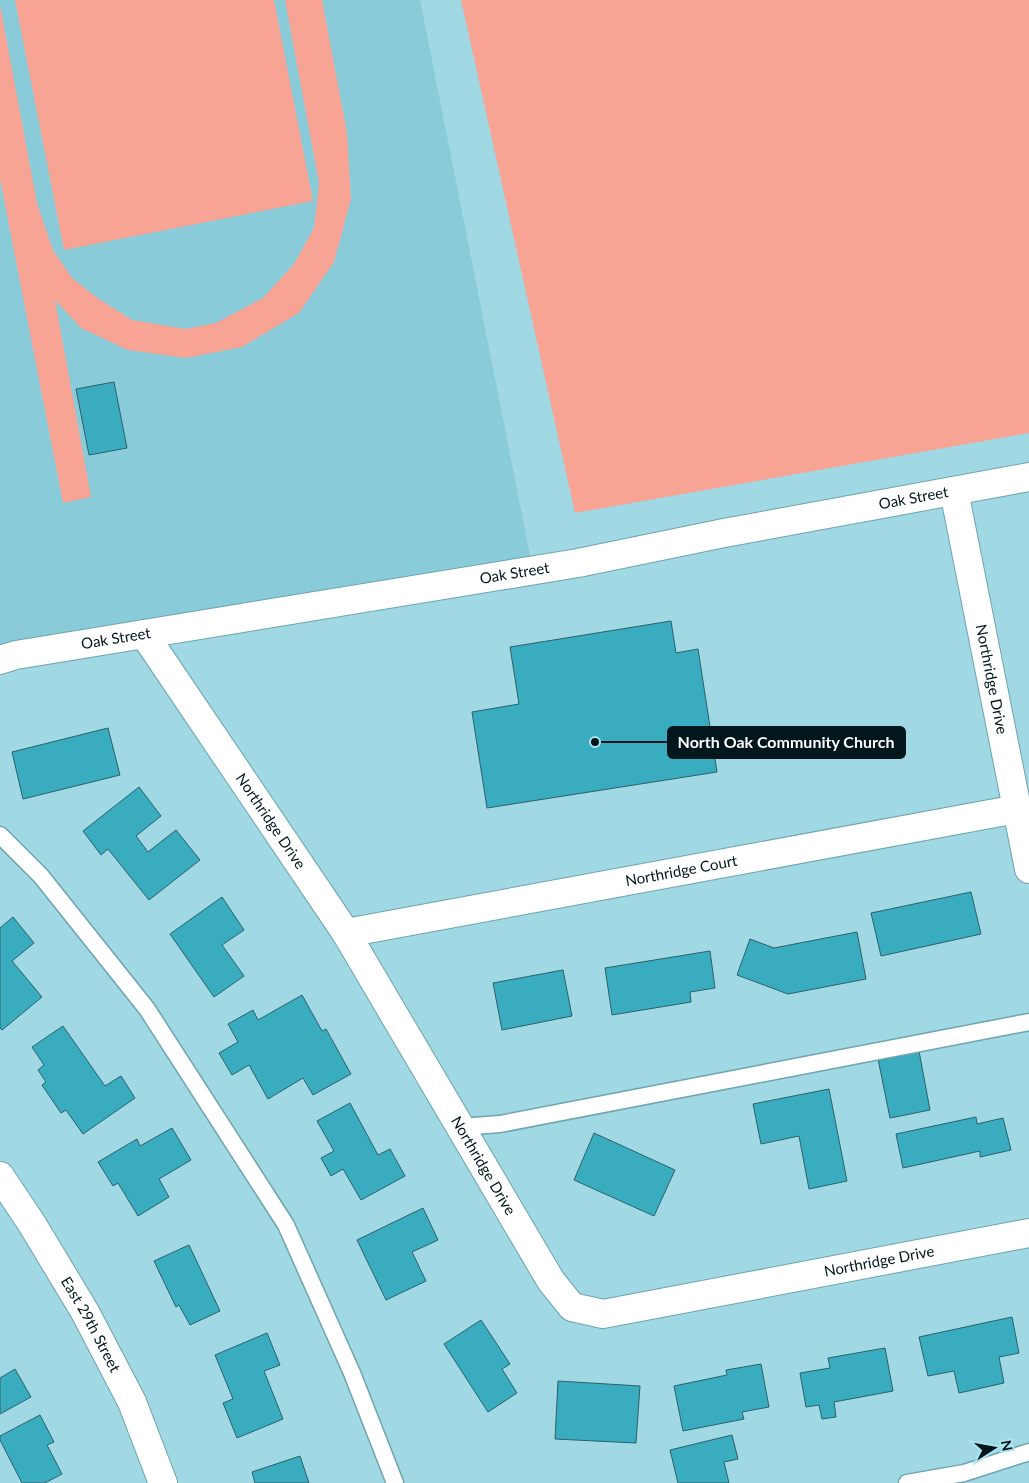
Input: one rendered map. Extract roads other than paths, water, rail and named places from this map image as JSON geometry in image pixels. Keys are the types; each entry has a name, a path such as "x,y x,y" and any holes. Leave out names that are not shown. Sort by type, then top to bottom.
{"street":[{"name":"Oak Street","path":"0,660 16,655 578,563 724,533 1029,477"},
{"name":"Northridge Drive","path":"954,491 1029,869"},
{"name":"Northridge Drive","path":"144,634 346,933 551,1281 572,1306 603,1314 1029,1233"},
{"name":"Northridge Court","path":"346,933 1017,809"},
{"name":"East 29th Street","path":"0,1176 32,1224 85,1312 132,1402 163,1483"}],"lane":[{"path":"0,835 41,876 147,1009 286,1225 352,1373 395,1483"},
{"path":"460,1127 500,1124 1029,1022"},
{"path":"907,1483 964,1473 1029,1452"}],"place":[{"name":"North Oak Community Church","path":"595,742"}]}
